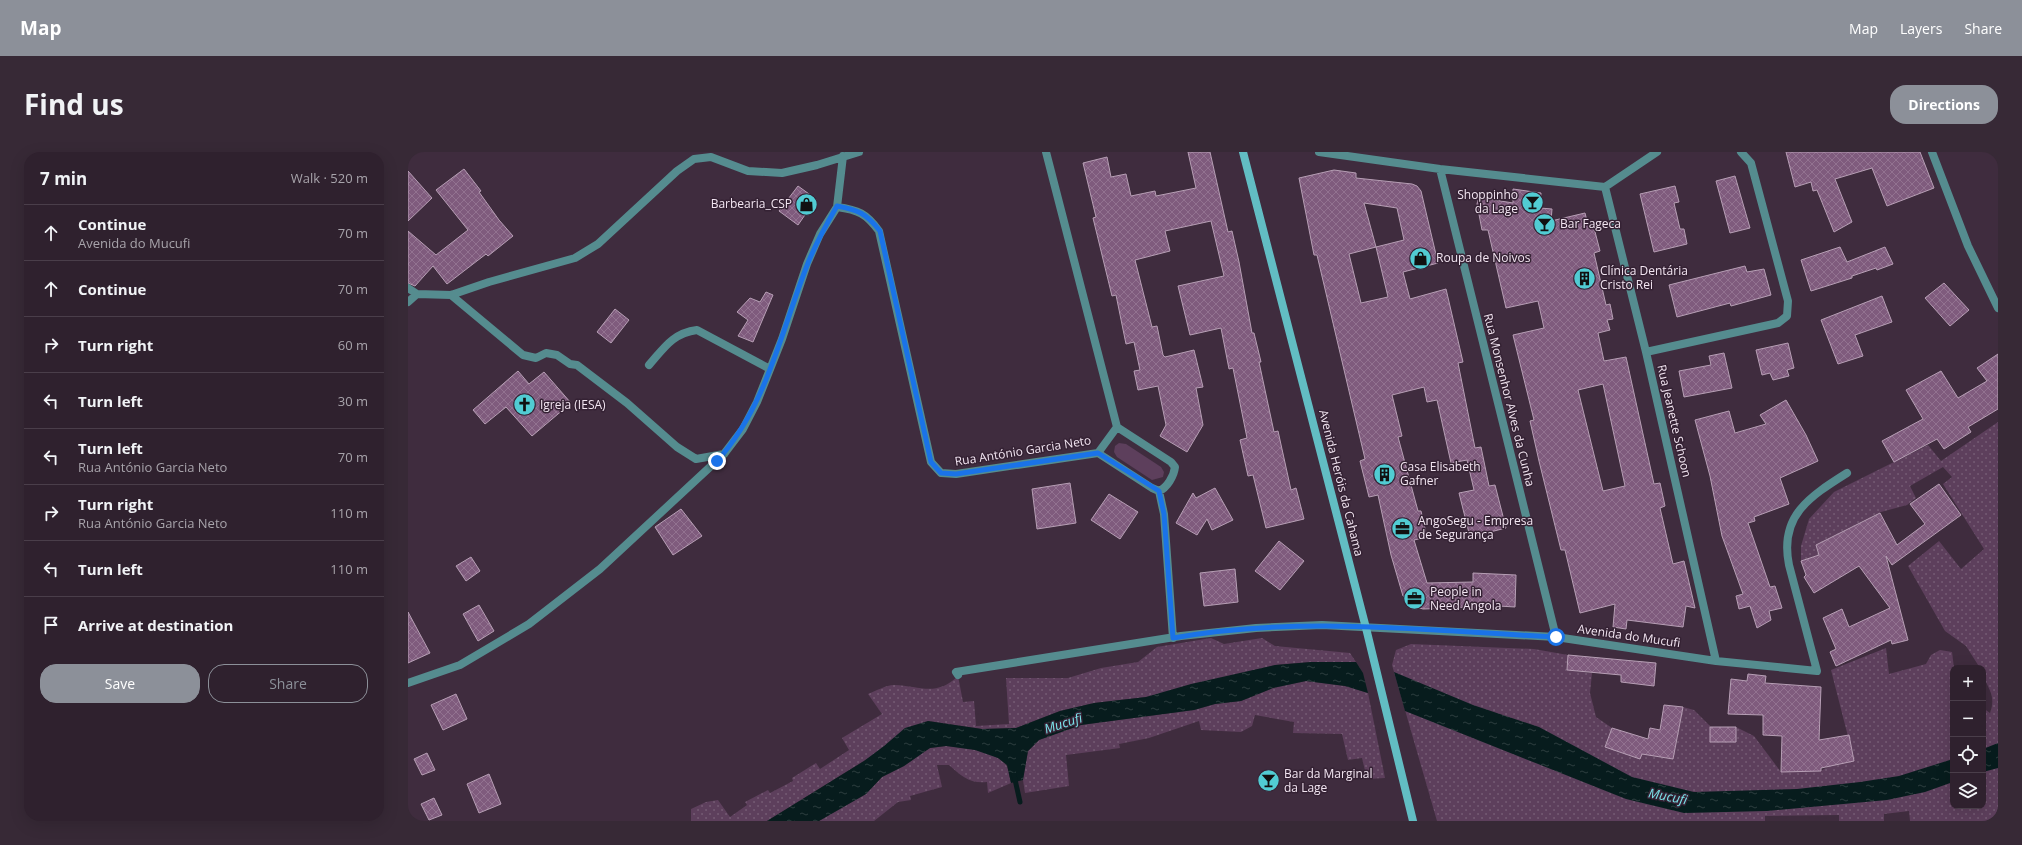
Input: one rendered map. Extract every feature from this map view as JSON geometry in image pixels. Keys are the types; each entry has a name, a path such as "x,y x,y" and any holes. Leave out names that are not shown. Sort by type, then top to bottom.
{"street":[{"path":"408,288 417,294 451,296 489,282 575,258 598,244 677,171 694,159 711,157 748,172 782,173 817,165 859,152"},
{"path":"1046,152 1117,427 1171,462 1175,467 1174,473 1164,489 1159,491"},
{"name":"Avenida Heróis da Cahama","path":"1243,152 1366,628 1413,821"},
{"path":"1319,152 1440,169 1605,187 1657,152"},
{"path":"1646,352 1778,323 1787,316 1788,301 1751,163 1741,152"},
{"path":"1932,152 1968,246 1998,308"},
{"path":"408,683 460,665 529,624 600,569 724,454 743,429 757,402 807,264 820,234 837,206 843,156"},
{"name":"Rua Monsenhor Alves da Cunha","path":"1440,169 1556,637"},
{"name":"Rua Jeanette Schoon","path":"1605,187 1646,352 1716,661"},
{"name":"Rua António Garcia Neto","path":"837,206 858,210 871,219 880,231 931,462 941,473 956,474 1098,453 1117,427"},
{"path":"408,302 417,294"},
{"path":"451,296 523,355 536,358 546,353 557,355 570,364 577,365 654,426 677,447 696,459 724,454"},
{"path":"649,365 674,337 687,331 697,330 770,369"},
{"path":"1098,453 1159,491 1164,514 1173,638"},
{"name":"Avenida do Mucufi","path":"958,675 956,672 1173,638 1256,628 1322,625 1556,637 1716,661 1817,671 1789,565 1787,536 1792,519 1802,506 1824,488 1847,473"}],"shaded area":[{"path":"1998,422 1998,821 1910,821 1909,811 1884,814 1884,821 1839,821 1839,815 1765,816 1765,821 1437,821 1392,665 1396,650 1411,644 1534,649 1568,655 1567,670 1592,673 1590,693 1596,717 1612,728 1605,746 1648,739 1654,756 1673,759 1683,707 1694,710 1710,726 1710,742 1736,742 1736,727 1754,736 1781,772 1821,771 1830,765 1854,760 1831,670 1886,648 1889,674 1926,664 1931,655 1940,650 1952,652 1954,665 1950,665 1950,809 1986,809 1986,710 1990,713 1992,699 1986,682 1986,665 1978,665 1966,646 1945,631 1908,566 1939,541 1961,569 1984,549 1943,484 1952,477 1943,467 1910,486 1916,498 1907,505 1881,512 1816,545 1819,555 1801,561 1801,546 1809,519 1834,492 1928,445 1941,461"},
{"path":"1119,443 1126,444 1161,467 1164,472 1163,477 1152,480 1117,457 1114,452 1115,446"},
{"path":"1211,638 1224,644 1262,638 1275,646 1350,653 1356,662 1311,662 1275,665 1146,697 1094,703 1060,711 1016,728 982,729 928,721 767,821 691,821 691,809 706,802 718,800 730,817 747,805 745,802 768,790 770,793 793,781 792,778 816,763 820,769 849,750 842,738 882,714 868,694 884,687 894,685 928,689 935,688 943,686 958,676 963,702 974,701 976,726 1009,724 1006,678 1068,678 1101,668 1138,662 1157,647"},
{"path":"1306,681 1345,686 1368,693 1385,778 1367,779 1362,758 1348,760 1342,734 1293,733 1294,722 1255,715 1252,726 1241,732 1201,730 1199,721 1149,738 1119,744 1120,748 1066,755 1069,786 1025,793 1023,780 1028,751 1039,740 1081,725 1194,710 1215,704 1241,701 1273,688"},
{"path":"946,746 978,751 994,756 1006,765 1011,783 988,793 987,782 976,782 966,778 949,765 937,765 942,787 910,796 911,800 898,802 874,821 819,821 866,794 882,777 904,766 930,748"}],"water":[{"name":"Mucufi","path":"1311,662 1356,662 1363,673 1368,693 1345,686 1306,681 1273,688 1241,701 1215,704 1194,710 1081,725 1039,740 1028,751 1023,780 1011,783 1007,765 998,758 975,750 946,746 930,748 904,766 882,777 866,794 819,821 767,821 864,761 905,728 928,721 982,729 1016,728 1060,711 1094,703 1146,697 1191,684 1275,665"},
{"name":"Mucufi","path":"1394,672 1473,705 1539,727 1632,777 1694,792 1797,789 1860,782 1899,776 1950,760 1950,783 1925,792 1887,800 1767,811 1684,813 1626,799 1405,711"},
{"path":"1998,743 1998,768 1986,771 1986,748"}],"building":[{"path":"1188,152 1210,152 1228,232 1232,231 1252,333 1254,333 1261,362 1259,362 1274,432 1278,431 1291,490 1296,488 1304,519 1266,528 1253,475 1248,476 1240,440 1247,438 1233,368 1229,369 1221,328 1190,335 1178,286 1224,276 1211,221 1165,231 1170,251 1135,260 1152,327 1157,326 1163,355 1165,357 1194,350 1203,387 1196,388 1203,425 1187,452 1160,436 1166,425 1158,386 1138,390 1134,371 1140,370 1134,342 1126,344 1116,295 1112,296 1093,218 1096,217 1083,163 1107,157 1111,177 1126,174 1131,196 1155,191 1156,196 1196,188"},
{"path":"1786,152 1920,152 1934,188 1887,206 1872,168 1835,179 1852,222 1834,232 1817,190 1813,191 1811,182 1795,187"},
{"path":"464,169 481,191 479,192 499,220 513,236 488,256 486,254 447,284 433,266 415,286 408,283 408,231 436,255 468,230 436,190"},
{"path":"1334,170 1356,173 1356,178 1412,184 1417,186 1421,191 1438,263 1403,272 1410,299 1446,289 1463,362 1458,363 1475,448 1481,447 1489,486 1495,485 1506,528 1470,537 1459,493 1474,490 1467,460 1451,463 1437,400 1427,402 1424,387 1392,395 1402,436 1398,437 1418,511 1421,511 1427,537 1414,540 1427,583 1473,582 1473,573 1516,575 1515,607 1499,606 1499,609 1455,607 1423,609 1413,606 1403,596 1391,555 1378,495 1369,497 1360,461 1365,459 1317,255 1314,255 1299,178","holes":["1364,203 1397,208 1404,240 1376,247","1376,247 1388,297 1361,303 1349,254"]},
{"path":"408,171 432,198 408,221"},
{"path":"1735,176 1750,228 1730,233 1716,181"},
{"path":"798,186 816,199 798,225 779,211"},
{"path":"1675,186 1679,202 1674,203 1680,229 1684,229 1687,244 1654,252 1640,194"},
{"path":"1513,189 1541,193 1540,208 1552,209 1551,221 1585,213 1588,225 1593,224 1600,251 1594,253 1606,305 1610,304 1613,319 1607,320 1610,330 1598,333 1604,361 1626,357 1654,484 1660,483 1665,506 1660,508 1673,564 1684,561 1695,608 1686,606 1683,627 1627,620 1626,629 1613,627 1615,604 1580,613 1565,550 1561,550 1539,461 1530,421 1534,420 1513,335 1544,328 1538,301 1506,308 1488,230 1482,230 1477,204 1478,200 1482,198 1513,203","holes":["1603,384 1625,486 1603,491 1578,390"]},
{"path":"1840,247 1847,262 1885,247 1893,264 1877,270 1876,268 1852,276 1852,278 1811,291 1801,260"},
{"path":"1745,266 1747,272 1764,269 1771,295 1731,306 1730,303 1677,317 1669,285"},
{"path":"1944,283 1969,310 1950,326 1925,298"},
{"path":"766,292 773,295 753,342 738,336 748,320 737,312 750,298 760,302"},
{"path":"1882,296 1892,322 1855,335 1863,356 1838,364 1821,320"},
{"path":"615,309 629,320 611,343 597,332"},
{"path":"1788,343 1794,368 1787,370 1789,376 1773,380 1770,373 1762,375 1756,350"},
{"path":"1724,353 1732,388 1684,397 1679,371 1711,365 1709,356"},
{"path":"1998,354 1998,409 1968,427 1971,432 1944,449 1937,439 1894,462 1882,441 1923,419 1906,390 1941,371 1958,398 1987,381 1977,368"},
{"name":"Igreja (IESA)","path":"518,371 529,384 544,372 571,403 532,436 506,407 485,424 473,410"},
{"path":"1786,400 1806,435 1818,461 1780,478 1789,504 1754,517 1755,521 1748,523 1770,587 1775,586 1782,608 1769,611 1771,620 1757,628 1750,606 1739,609 1736,596 1743,594 1722,536 1710,476 1695,420 1729,411 1735,433 1766,424 1760,415"},
{"path":"1070,483 1076,523 1037,529 1032,489"},
{"path":"1939,484 1961,515 1892,565 1886,556 1908,640 1892,644 1891,640 1836,666 1830,652 1836,649 1823,618 1842,609 1849,627 1890,608 1859,566 1814,593 1804,577 1806,575 1801,561 1819,555 1816,545 1880,513 1897,545 1925,524 1910,504"},
{"path":"1215,488 1233,520 1212,530 1207,519 1197,535 1176,523 1193,493 1196,498"},
{"path":"1109,494 1138,512 1120,539 1091,520"},
{"path":"681,509 702,536 673,555 655,527"},
{"path":"1279,541 1304,561 1280,590 1255,571"},
{"path":"471,557 480,571 466,581 456,566"},
{"path":"1235,569 1238,602 1204,606 1200,573"},
{"path":"479,605 494,631 478,641 463,614"},
{"path":"408,612 430,653 408,663"},
{"path":"1568,655 1656,663 1654,686 1621,682 1621,675 1567,670"},
{"path":"1748,674 1766,676 1765,683 1821,687 1819,740 1849,735 1854,761 1821,768 1821,771 1781,772 1782,736 1763,735 1763,715 1728,714 1731,679 1747,681"},
{"path":"456,694 467,719 443,730 431,705"},
{"path":"1664,705 1683,707 1673,759 1642,754 1640,759 1605,747 1612,728 1648,739 1650,728 1660,730"},
{"path":"1710,727 1736,727 1736,742 1710,742"},
{"path":"427,753 435,770 422,775 414,759"},
{"path":"489,774 501,804 479,813 467,784"},
{"path":"434,798 442,815 429,820 421,804"}],"waterway":[{"path":"1014,775 1020,802"}],"place":[{"name":"Shoppinho da Lage","path":"1533,202"},
{"name":"Barbearia_CSP","path":"807,204"},
{"name":"Bar Fageca","path":"1545,224"},
{"name":"Roupa de Noivos","path":"1420,258"},
{"name":"Clínica Dentária Cristo Rei","path":"1585,278"},
{"name":"Igreja (IESA)","path":"524,405"},
{"name":"Casa Elisabeth Gafner","path":"1385,474"},
{"name":"AngoSegu - Empresa de Segurança","path":"1402,528"},
{"name":"People in Need Angola","path":"1414,599"},
{"name":"Bar da Marginal da Lage","path":"1268,781"}],"route":[{"path":"717,461 743,429 757,402 782,339 807,264 820,234 837,206 858,210 871,219 880,231 931,462 941,473 956,474 1098,453 1159,491 1164,514 1173,638 1256,628 1322,625 1556,637"}]}
